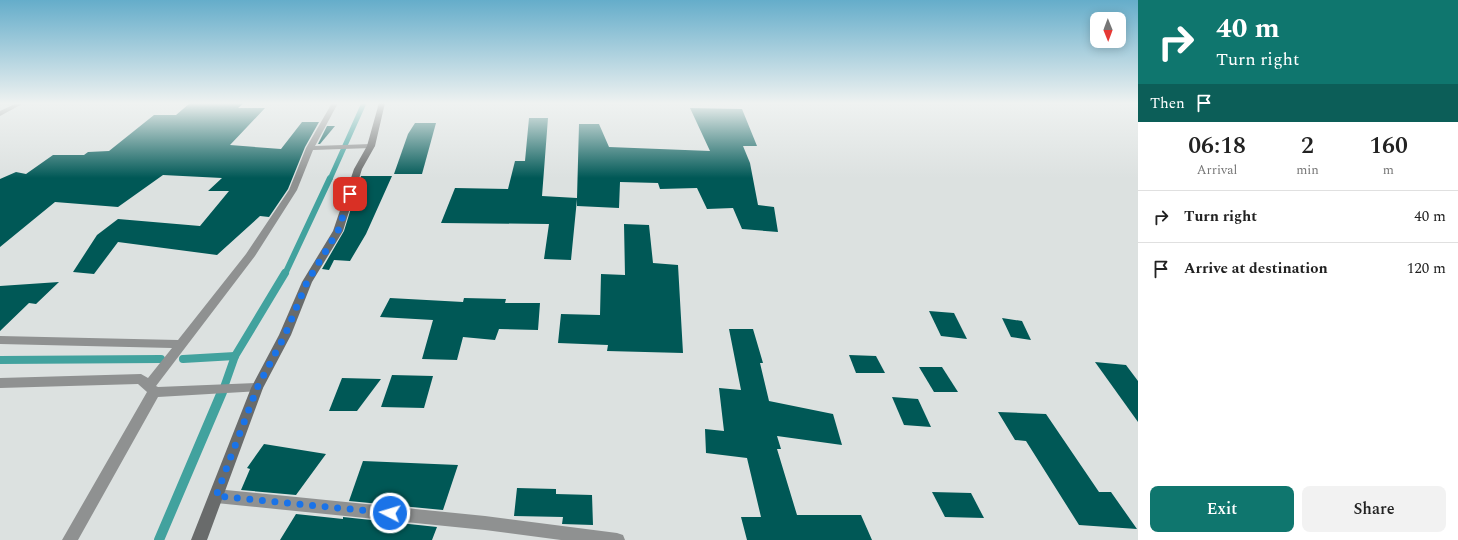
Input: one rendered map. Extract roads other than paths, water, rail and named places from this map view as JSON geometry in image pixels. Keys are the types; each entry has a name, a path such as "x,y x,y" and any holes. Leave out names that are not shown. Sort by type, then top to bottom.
{"street":[{"path":"70,540 151,389 182,344 250,256 292,190 310,148 321,128"},
{"path":"199,540 257,388 285,335 307,282 338,231 358,169 372,146 376,128"},
{"path":"310,148 372,146"},
{"path":"0,340 182,344"},
{"path":"0,383 141,379 151,389 257,388"},
{"path":"216,496 484,522 617,540"}],"waterway":[{"path":"330,179 353,128"},
{"path":"285,274 330,178"},
{"path":"235,356 285,273"},
{"path":"183,359 235,356"},
{"path":"222,393 235,356"},
{"path":"0,360 161,359"},
{"path":"159,540 222,392"}]}
